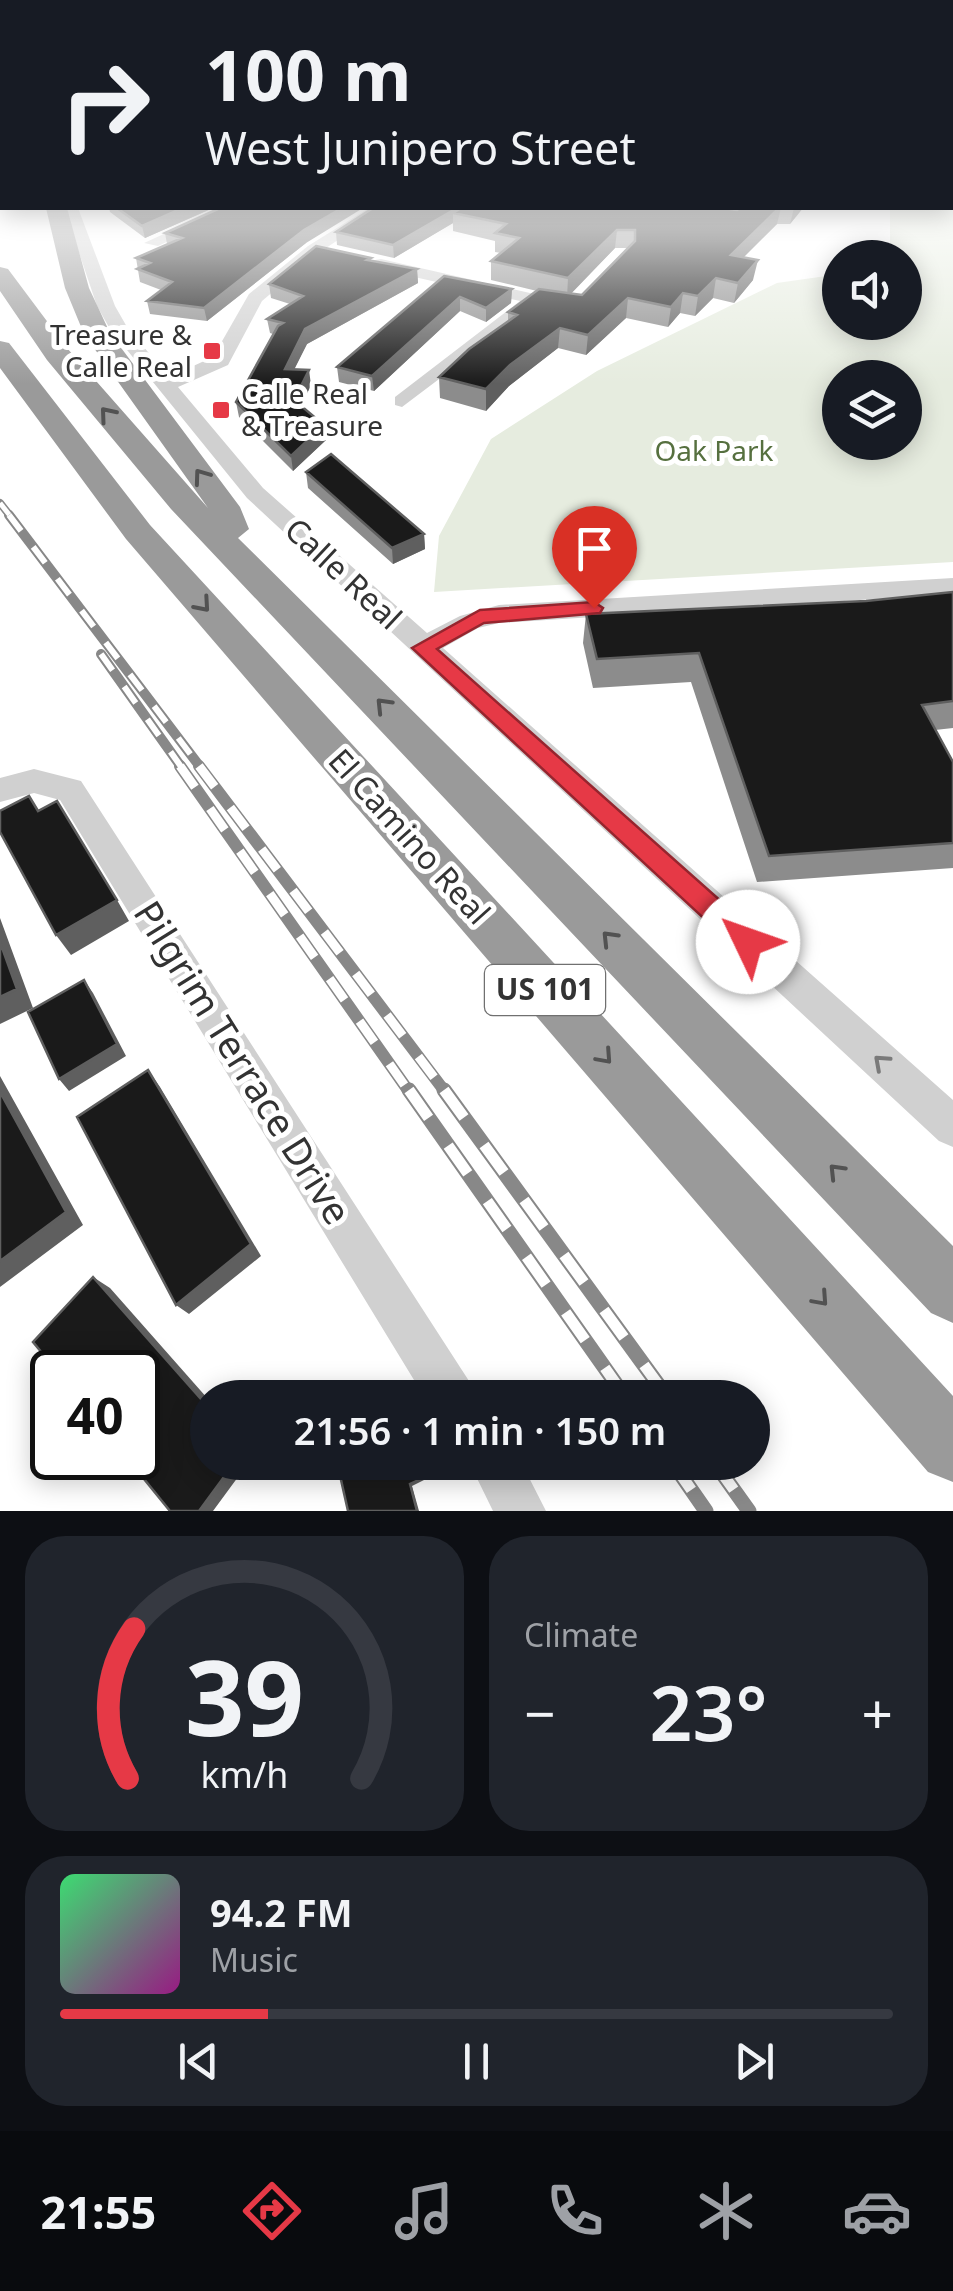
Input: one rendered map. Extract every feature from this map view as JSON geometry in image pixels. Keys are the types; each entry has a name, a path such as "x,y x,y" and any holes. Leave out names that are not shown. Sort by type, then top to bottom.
{"highway":[{"path":"65,243 76,288 96,334 224,507 244,563"},
{"name":"US 101","path":"0,274 98,404 184,502 953,1291"},
{"name":"El Camino Real","path":"0,348 138,532 953,1447"},
{"path":"0,384 138,532"}],"street":[{"name":"Calle Real","path":"83,243 119,330 256,493 953,1128"},
{"path":"164,385 204,372 220,362 255,298 324,243"},
{"path":"314,249 347,256"},
{"path":"366,260 572,308 585,294"},
{"path":"402,401 534,299"},
{"path":"423,648 469,622 499,614 953,586"},
{"name":"Pilgrim Terrace Drive","path":"0,790 34,781 70,790 441,1380"},
{"path":"503,1480 521,1511"}],"green space":[{"name":"Oak Park","path":"922,243 953,243 953,562 434,592 439,536 491,439 597,371 777,283 822,277 822,340 922,340"}],"building":[{"path":"172,243 288,243 204,308 147,301 172,282 137,269 150,263 136,258"},
{"path":"514,243 604,243 568,278 491,261"},
{"path":"634,243 744,243 731,255 758,260 738,283 716,278 698,296 683,293 671,307 628,298 588,335 560,328 510,365 486,389 439,377 469,349 517,315 508,312 539,289 582,295"},
{"path":"316,246 417,269 305,329 285,369 309,370 294,400 324,425 291,456 236,402 283,323 267,319 303,296 269,284"},
{"path":"444,276 512,289 486,308 460,297 372,376 337,367"},
{"path":"331,454 424,534 392,548 306,472"},
{"path":"953,592 953,701 922,705 953,762 953,843 769,856 699,653 597,659 586,614 866,601"},
{"path":"29,796 38,811 57,801 117,900 56,935 0,832 0,811"},
{"path":"0,942 17,989 0,997"},
{"path":"84,980 117,1044 59,1079 28,1012"},
{"path":"148,1070 251,1244 176,1305 77,1117"},
{"path":"0,1092 66,1212 0,1261"},
{"path":"93,1277 158,1350 40,1350 33,1342"},
{"path":"160,1353 190,1387 190,1480 222,1480 199,1511 170,1511 145,1480 160,1480"},
{"path":"341,1480 419,1480 410,1484 417,1511 348,1511"}],"railway":[{"path":"0,503 11,517"},
{"path":"9,515 201,768"},
{"path":"101,654 182,768"},
{"path":"180,766 410,1093"},
{"path":"199,766 446,1093"},
{"path":"409,1090 613,1380"},
{"path":"444,1090 655,1380"},
{"path":"684,1480 706,1511"},
{"path":"727,1480 749,1511"}],"place":[{"name":"Treasure & Calle Real","path":"212,351"},
{"name":"Calle Real & Treasure","path":"221,410"}],"route":[{"path":"594,608 480,617 423,648 748,942"}]}
